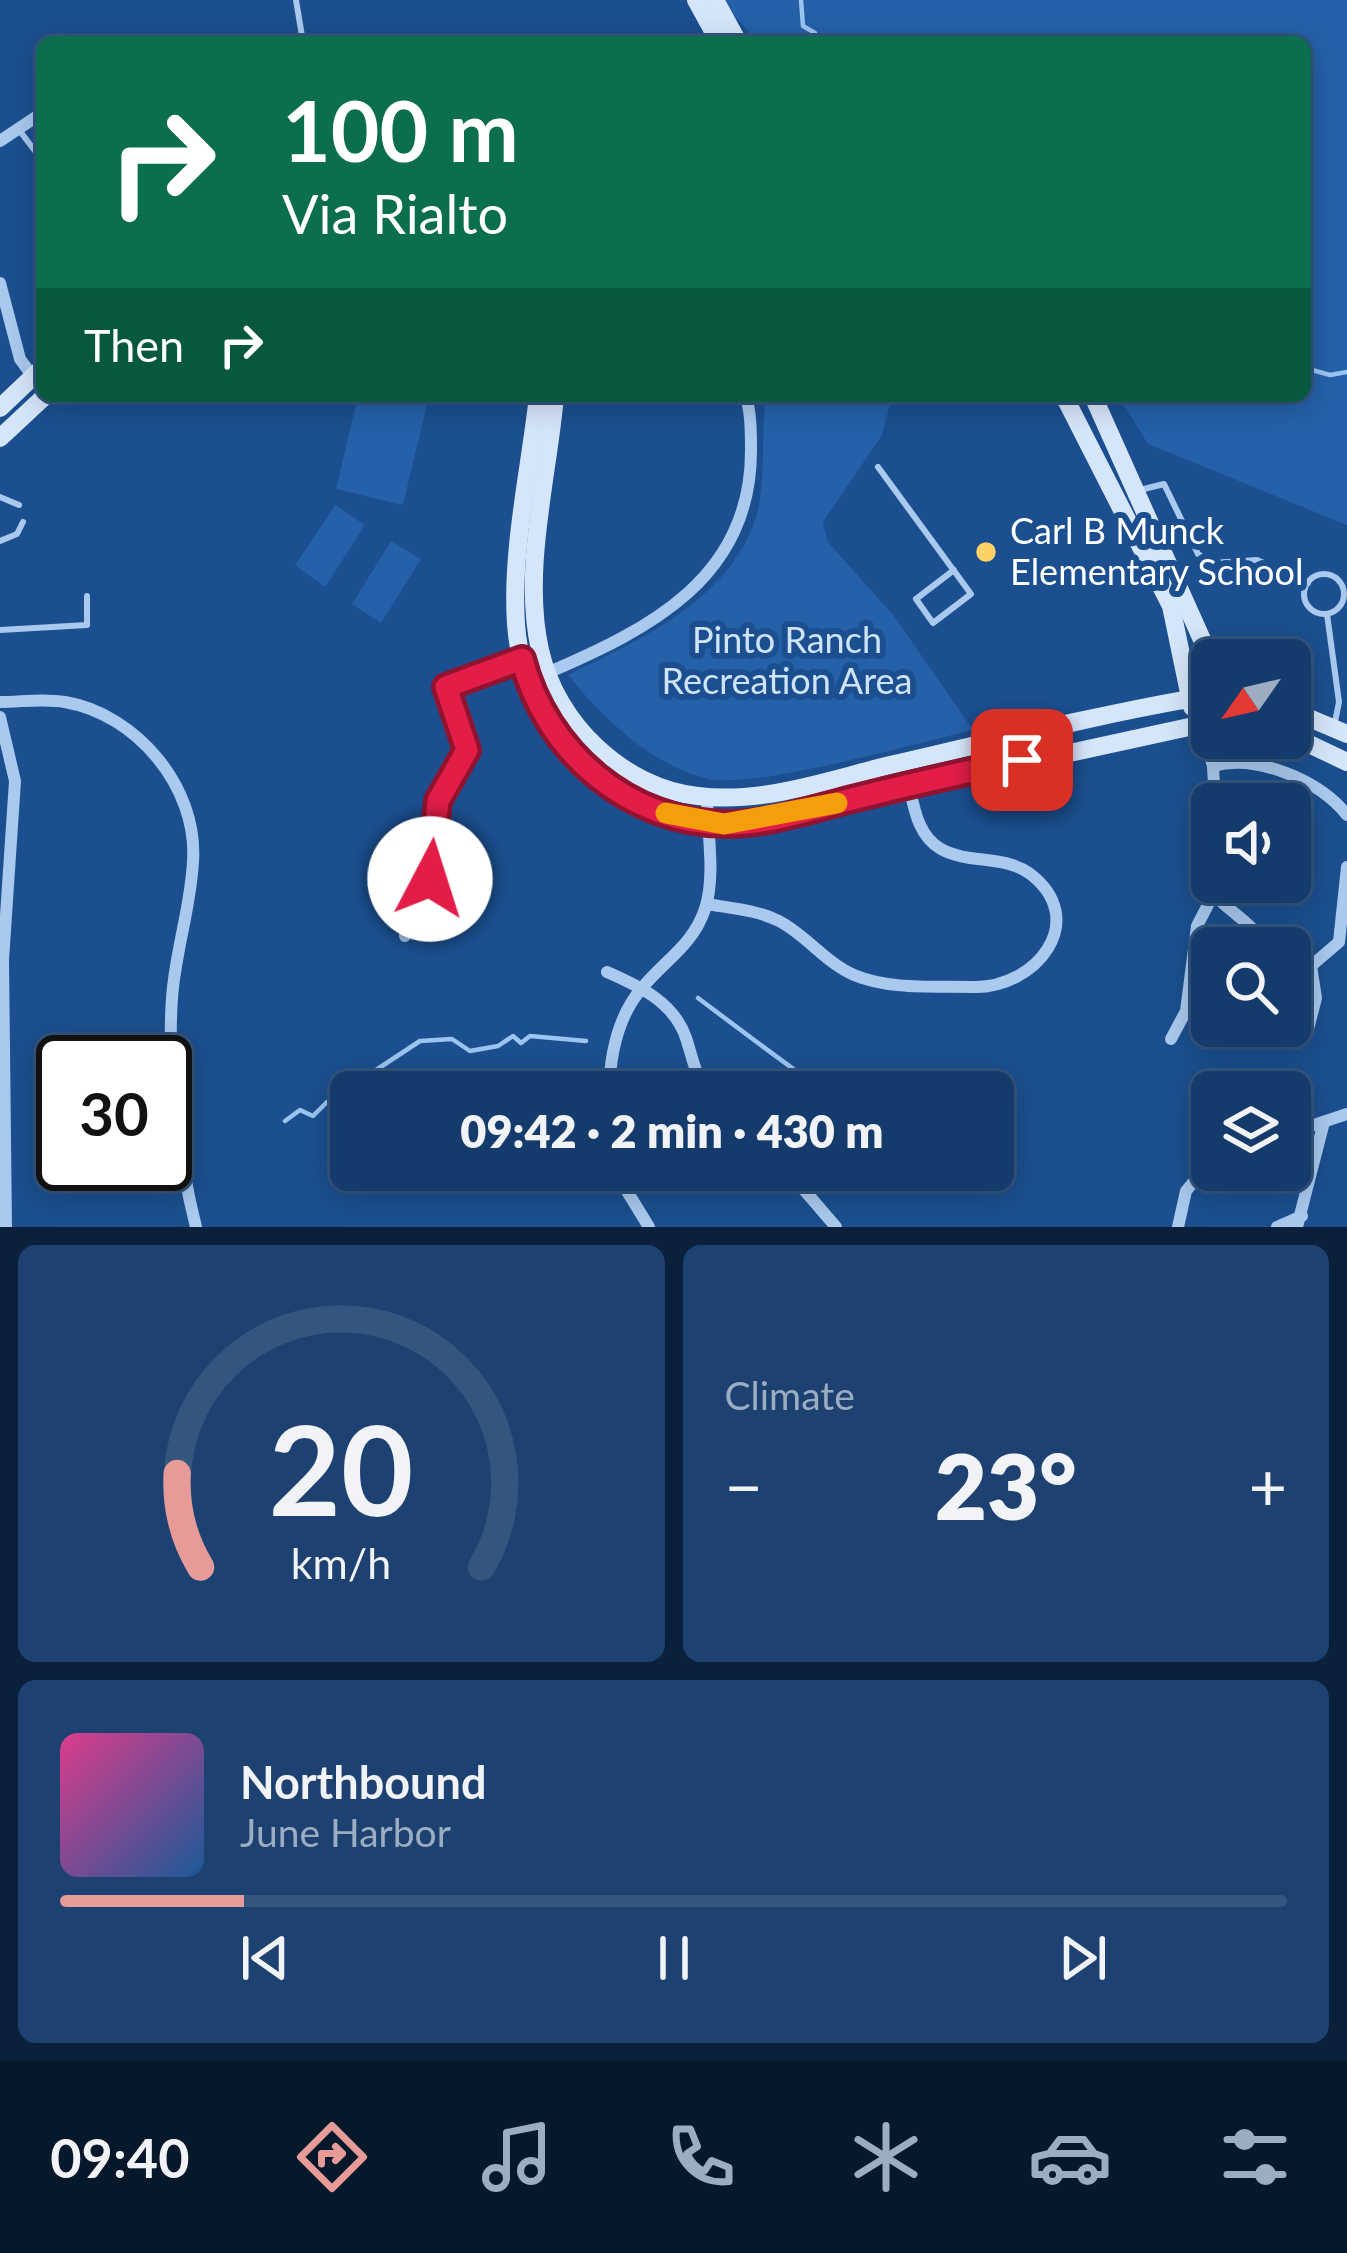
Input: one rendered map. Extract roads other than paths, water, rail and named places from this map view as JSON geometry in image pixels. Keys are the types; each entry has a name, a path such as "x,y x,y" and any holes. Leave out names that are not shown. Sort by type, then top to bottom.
{"main road":[{"path":"696,0 716,36"},
{"path":"715,0 735,36"},
{"path":"0,408 36,386"},
{"path":"0,438 36,388"},
{"path":"537,402 518,582 522,659 545,718 585,768 640,804 707,820 757,821 1191,725"},
{"path":"554,402 535,586 535,620 547,673 574,724 615,762 664,788 707,797 779,791 1191,701"},
{"path":"1067,402 1178,627 1191,670"},
{"path":"1096,402 1203,639"},
{"path":"1201,635 1201,639"},
{"path":"1311,718 1340,730"},
{"path":"1311,745 1347,762"}],"street":[{"path":"0,141 36,115"},
{"path":"0,283 20,359 36,378"},
{"path":"547,673 658,619 695,587 726,548 748,503 746,402"},
{"path":"405,936 427,898 438,801 467,750 446,687 522,659"},
{"path":"0,702 64,701 101,713 136,735 158,757 188,818 194,859 172,1004 184,1178 196,1227"},
{"path":"0,717 15,781 3,960 6,1227"},
{"path":"1212,759 1214,783"},
{"path":"1213,766 1250,764 1285,774 1312,785 1347,815"},
{"path":"707,904 780,922 852,974 891,985 995,988 1022,979 1053,938 1051,901 1029,873 1011,864 941,849 923,832 909,785"},
{"path":"612,1071 616,1037 642,987 682,950 707,904 707,797"},
{"path":"1311,1017 1316,998 1311,966 1339,942 1347,867"},
{"path":"1171,1039 1193,982 1197,926 1209,903"},
{"path":"1221,903 1253,927"},
{"path":"607,972 642,987 684,1030 699,1071"},
{"path":"1311,1127 1347,1114"},
{"path":"1277,1227 1299,1221 1324,1123"},
{"path":"1178,1227 1191,1185"},
{"path":"627,1191 649,1227"},
{"path":"805,1191 836,1227"}],"lane":[{"path":"296,0 302,36"},
{"path":"16,126 36,152"},
{"path":"878,467 954,570 971,594 933,623 916,599 954,570"},
{"path":"1118,498 1165,484 1198,554 1211,563 1257,560 1308,583"},
{"path":"0,497 19,505"},
{"path":"0,541 17,534 23,522"},
{"path":"1308,583 1323,574 1342,585 1343,602 1327,614"},
{"path":"1308,583 1307,603 1327,614"},
{"path":"0,630 88,625 87,596"},
{"path":"1327,614 1340,730"}],"waterway":[{"path":"801,0 803,26 815,36"},
{"path":"1311,370 1330,375 1347,372"},
{"path":"698,998 797,1071"},
{"path":"285,1121 300,1110 313,1116 420,1041 452,1039 470,1051 498,1046 513,1036 521,1043 530,1036 586,1041"}],"place":[{"name":"Carl B Munck Elementary School","path":"986,552"}],"park label":[{"name":"Pinto Ranch Recreation Area","path":"787,660"}]}
